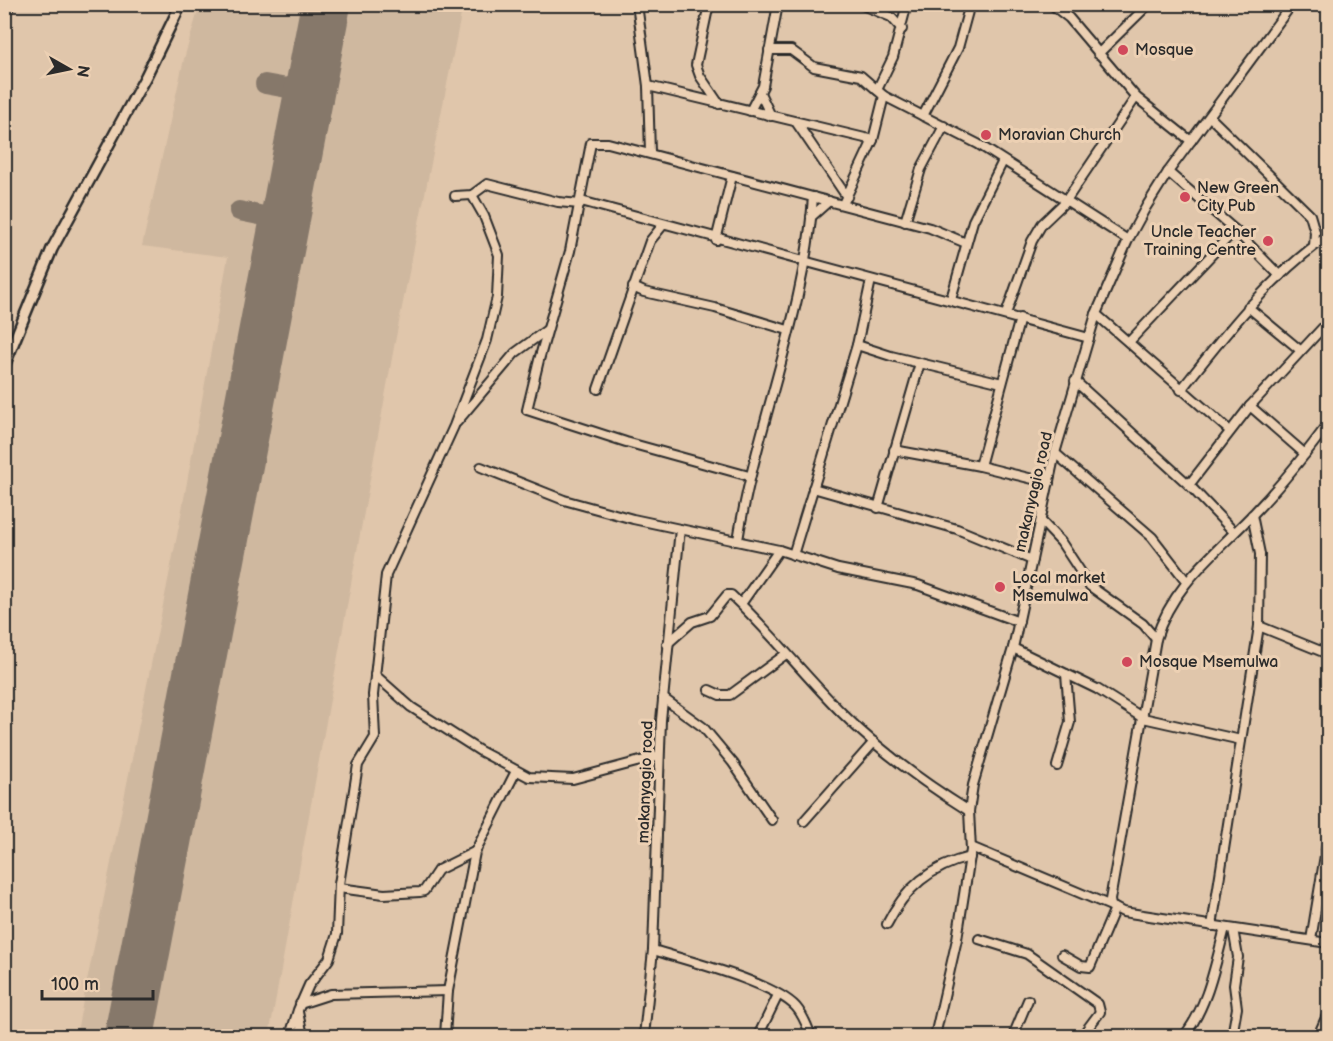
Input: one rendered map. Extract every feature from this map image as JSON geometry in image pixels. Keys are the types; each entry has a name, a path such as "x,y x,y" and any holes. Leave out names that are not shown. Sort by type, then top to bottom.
{"main road":[{"path":"4,366 51,249 146,76 181,4"}],"street":[{"path":"637,4 648,86 650,153"},
{"path":"709,4 696,65 700,76 719,105"},
{"path":"750,111 760,93 777,4"},
{"path":"861,4 891,17 902,29"},
{"path":"877,90 889,69 902,29 907,4"},
{"path":"923,116 958,48 970,4"},
{"path":"1051,4 1069,18 1136,97 1191,141"},
{"path":"1098,54 1149,4"},
{"name":"makanyagio road","path":"934,1036 957,939 970,857 969,811 973,785 1013,648 1042,522 1055,453 1096,314 1128,240 1168,172 1292,4"},
{"path":"769,50 794,51 814,67 855,74 884,96 944,126 1128,240"},
{"path":"648,86 719,105 873,140"},
{"path":"760,93 771,116"},
{"path":"845,201 873,140 884,96"},
{"path":"1006,314 1032,241 1042,224 1065,202 1136,97"},
{"path":"879,112 894,102"},
{"path":"1210,117 1310,215 1315,232 1314,246"},
{"path":"796,122 845,201"},
{"path":"905,222 921,170 944,126"},
{"path":"749,476 626,442 527,410 570,251 587,155 593,141 650,153 829,201 845,201 905,222 930,228 966,243"},
{"path":"951,299 966,243 981,204 1003,161"},
{"path":"1168,172 1235,230 1280,276"},
{"path":"716,240 732,176"},
{"path":"455,196 472,195 487,184 558,202 580,203 635,215 716,240 951,299 1089,338"},
{"path":"290,1036 309,985 329,958 335,943 339,888 360,760 375,737 375,675 386,575 454,426 487,340 500,274 499,255 494,237 472,195"},
{"path":"738,540 749,476 804,261 813,197"},
{"path":"811,217 829,201"},
{"path":"598,389 652,238 663,225"},
{"path":"1129,342 1235,230"},
{"path":"1180,390 1248,307 1314,246 1329,236"},
{"path":"793,555 857,345 872,280"},
{"path":"633,287 644,292 715,308 788,330"},
{"path":"1248,307 1300,350"},
{"path":"1096,314 1180,390 1230,431"},
{"path":"980,466 1020,318"},
{"path":"1189,485 1250,406 1300,350 1329,322"},
{"path":"454,426 514,353 548,329"},
{"path":"857,345 920,363 1002,382"},
{"path":"878,508 920,363"},
{"path":"1075,381 1189,485 1234,532"},
{"path":"1250,406 1305,454"},
{"path":"1062,955 1081,966 1090,967 1113,907 1112,888 1156,639 1164,616 1187,582 1252,515 1329,424"},
{"path":"894,450 980,466 1049,483"},
{"path":"1055,453 1152,537 1187,582"},
{"path":"481,467 564,500 680,529 779,550 838,568 918,585 1019,622"},
{"path":"813,488 957,529 1032,560"},
{"path":"1212,926 1259,626 1260,554 1252,515"},
{"path":"1042,522 1062,542 1090,586 1143,624 1156,639"},
{"name":"makanyagio road","path":"644,1036 653,950 663,698 680,529"},
{"path":"741,604 779,550"},
{"path":"667,644 692,622 710,616 727,595 741,604 840,712 874,742 942,794 969,811"},
{"path":"1259,626 1329,654"},
{"path":"1013,648 1066,674 1143,718 1241,740"},
{"path":"709,690 720,695 734,693 786,654"},
{"path":"1057,766 1070,722 1066,674"},
{"path":"375,675 411,707 516,771 540,779 573,779 659,756"},
{"path":"663,698 702,727 733,763 772,820"},
{"path":"804,821 874,742"},
{"path":"445,1036 448,991 476,850 516,771"},
{"path":"1311,940 1329,837"},
{"path":"971,847 1123,912 1329,943"},
{"path":"339,888 384,894 424,891 438,870 476,850"},
{"path":"887,924 895,909 924,876 949,862 970,857"},
{"path":"1184,1036 1199,1012 1229,929"},
{"path":"1229,929 1238,957 1234,985 1237,1008 1232,1036"},
{"path":"979,939 1027,954 1098,1004 1100,1012 1082,1036"},
{"path":"653,950 738,976 787,999 800,1012 811,1036"},
{"path":"299,1007 331,994 448,991"},
{"path":"758,1036 778,995"},
{"path":"1012,1036 1028,1000"},
{"path":"299,1007 303,1036"},
{"path":"1319,1036 1329,1013"}],"shaded area":[{"path":"200,4 463,5 394,347 269,1036 76,1036 179,526 228,257 142,246 184,59"}],"taxiway":[{"path":"265,84 309,92"},
{"path":"239,211 285,220"}],"runway":[{"path":"129,1036 326,4"}],"railway":[{"path":"4,27 16,4"}],"place":[{"name":"Mosque","path":"1123,50"},
{"name":"Moravian Church","path":"986,135"},
{"name":"New Green City Pub","path":"1185,197"},
{"name":"Uncle Teacher Training Centre","path":"1268,241"},
{"name":"Local market Msemulwa","path":"1000,587"},
{"name":"Mosque Msemulwa","path":"1127,662"}]}
